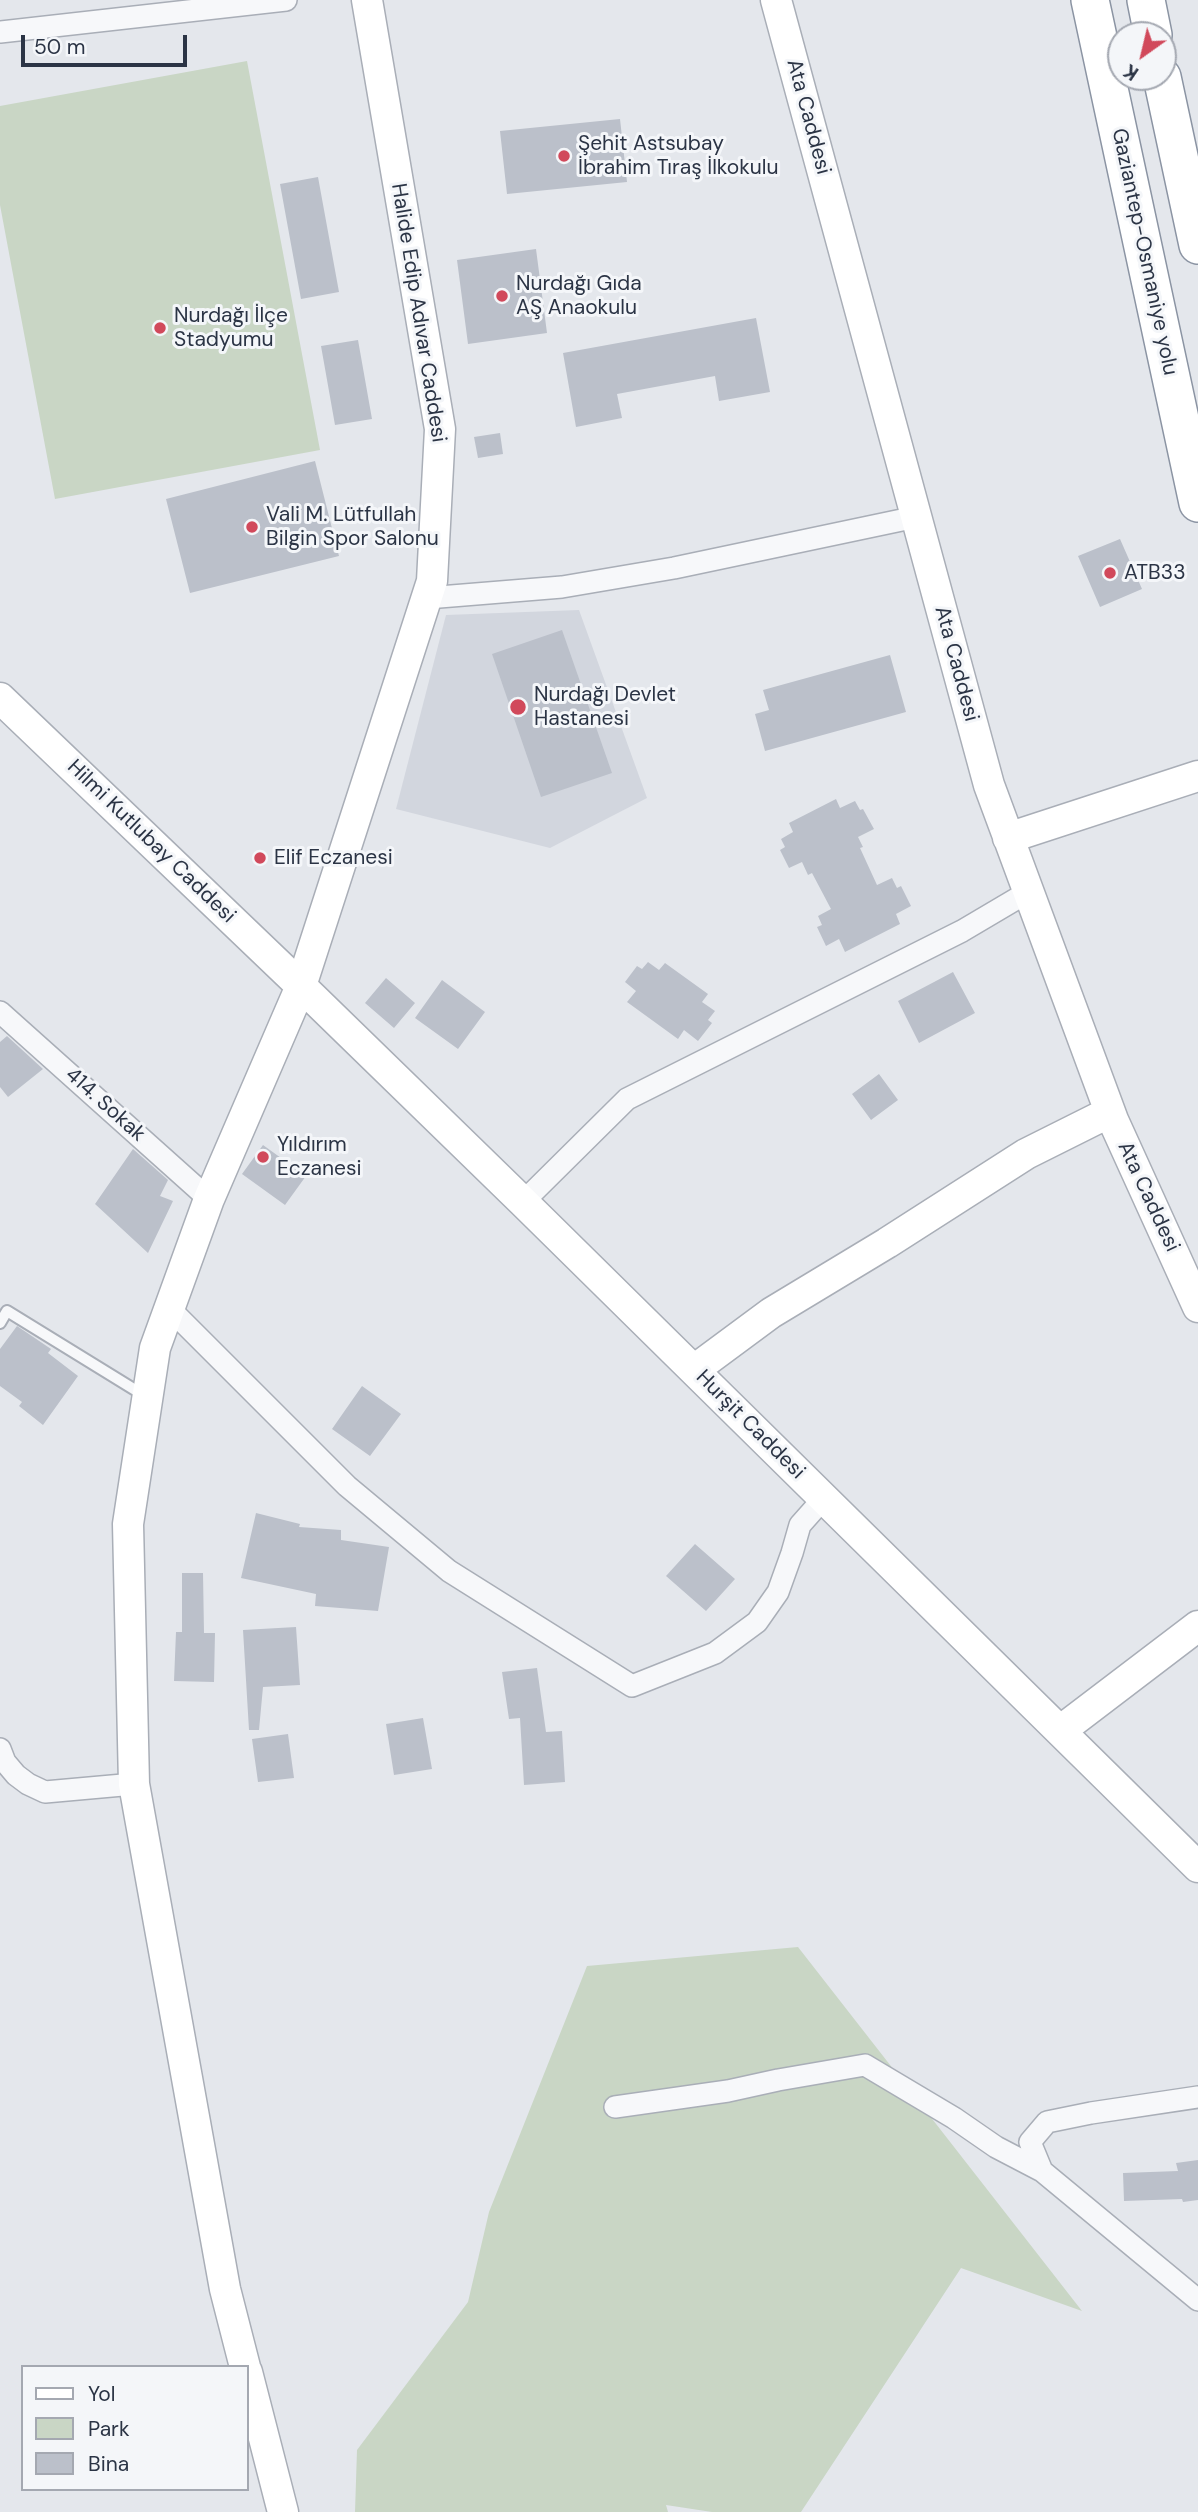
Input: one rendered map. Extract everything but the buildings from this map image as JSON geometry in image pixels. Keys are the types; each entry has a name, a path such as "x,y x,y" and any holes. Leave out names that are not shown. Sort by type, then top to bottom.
{"highway":[{"name":"Gaziantep-Osmaniye yolu","path":"1090,0 1198,503"},
{"path":"1146,0 1150,21"},
{"path":"1168,91 1187,137 1198,245"}],"street":[{"path":"1,27 286,0"},
{"name":"Halide Edip Adıvar Caddesi","path":"244,2365 225,2289 134,1784 128,1524 155,1348 209,1199 301,986 432,581 440,429 367,0"},
{"name":"Ata Caddesi","path":"776,0 989,785 1110,1112 1198,1307"},
{"path":"427,598 562,587 674,568 916,517"},
{"name":"Hilmi Kutlubay Caddesi","path":"0,698 301,986"},
{"path":"1008,838 1198,776"},
{"path":"523,1202 627,1099 962,931 1028,892"},
{"name":"Hurşit Caddesi","path":"301,986 1198,1867"},
{"name":"414. Sokak","path":"0,1012 209,1199"},
{"path":"694,1370 771,1313 1026,1154 1110,1112"},
{"path":"170,1309 347,1486 449,1571 632,1686 715,1653 757,1622 778,1592 800,1525 824,1498"},
{"path":"1060,1731 1198,1626"},
{"path":"0,1749 5,1762 16,1775 45,1792 134,1784"},
{"path":"615,2107 728,2091 865,2065 954,2118 996,2147 1042,2171 1198,2300"},
{"path":"996,2147 1030,2142 1047,2122 1198,2097"},
{"path":"1030,2142 1042,2171"},
{"path":"248,2376 283,2512"}],"lane":[{"path":"0,1323 7,1311 147,1398"}],"shaded area":[{"name":"Nurdağı Devlet Hastanesi","path":"579,610 647,798 550,848 396,809 446,615"}],"green space":[{"name":"Nurdağı İlçe Stadyumu","path":"247,61 320,450 55,499 0,205 0,106"},
{"path":"798,1947 1082,2311 961,2268 801,2512 712,2512 666,2505 668,2512 355,2512 357,2450 468,2302 489,2212 587,1966"}],"place":[{"name":"Şehit Astsubay İbrahim Tıraş İlkokulu","path":"564,156"},
{"name":"Nurdağı Gıda AŞ Anaokulu","path":"502,296"},
{"name":"Nurdağı İlçe Stadyumu","path":"160,328"},
{"name":"Vali M. Lütfullah Bilgin Spor Salonu","path":"252,527"},
{"name":"ATB33","path":"1110,573"},
{"name":"Nurdağı Devlet Hastanesi","path":"518,707"},
{"name":"Elif Eczanesi","path":"260,858"},
{"name":"Yıldırım Eczanesi","path":"263,1157"}]}
